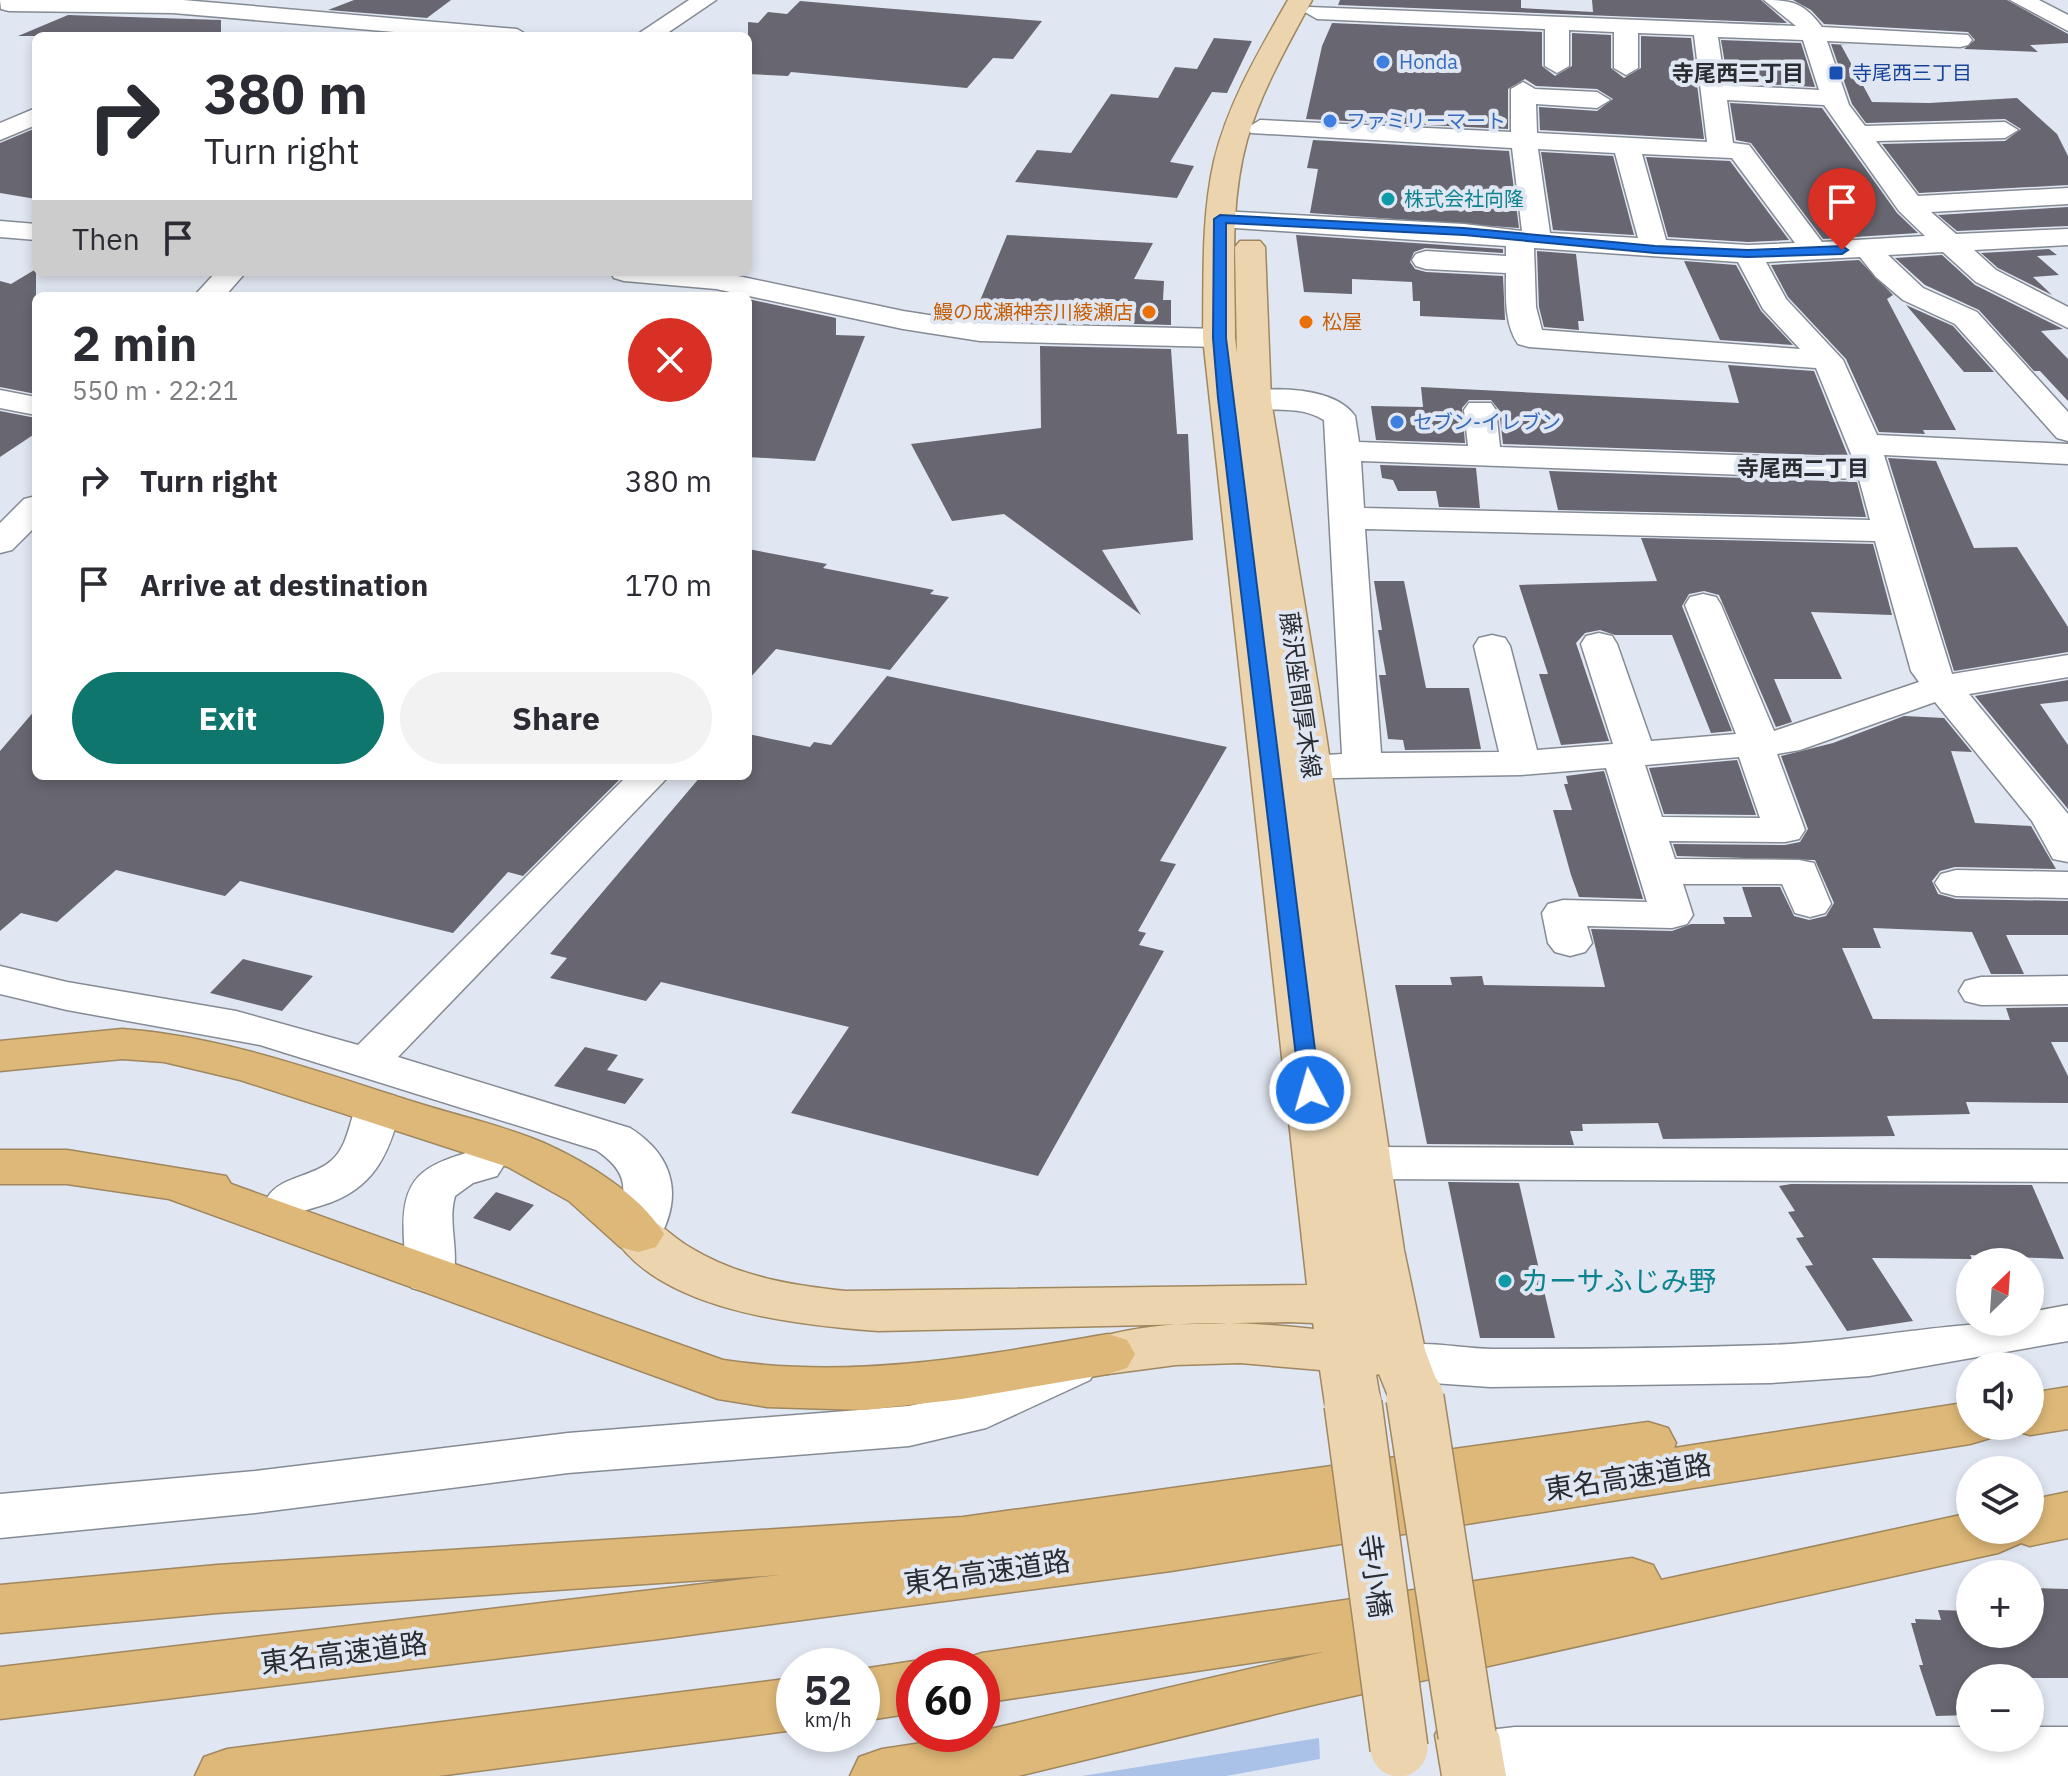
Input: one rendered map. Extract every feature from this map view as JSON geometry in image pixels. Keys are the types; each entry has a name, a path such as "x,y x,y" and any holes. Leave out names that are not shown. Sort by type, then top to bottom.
{"highway":[{"path":"22,1053 122,1044 164,1047 251,1067 372,1101 526,1155 559,1171 625,1221"},
{"path":"372,1101 480,1165 567,1185 625,1221"},
{"path":"0,1167 67,1167 291,1198 431,1261 718,1379 754,1386 834,1392 909,1387 1108,1354"},
{"path":"178,1184 431,1261"},
{"path":"2044,1405 2068,1405"},
{"path":"2044,1411 2068,1405"},
{"path":"0,1609 217,1589 963,1540 1792,1423 1956,1410"},
{"name":"東名高速道路","path":"0,1693 659,1615 1155,1550 1956,1425"},
{"path":"2044,1513 2068,1509"},
{"path":"2044,1520 2068,1515"},
{"path":"1000,1675 1627,1583 1956,1527"},
{"path":"882,1776 951,1765 1317,1679 1956,1539"},
{"path":"227,1776 776,1706"}],"main road":[{"path":"1254,162 1260,128 1313,4"},
{"name":"藤沢座間厚木線","path":"1313,4 1258,78 1228,161 1241,209 1254,400 1292,767 1344,1354"},
{"name":"藤沢座間厚木線","path":"1241,209 1219,338 1292,767 1368,1163 1378,1250 1406,1370"},
{"path":"625,1221 654,1250 714,1283 792,1303 891,1312 1253,1302 1344,1354"},
{"path":"1108,1354 1201,1341 1290,1344 1406,1370 1471,1757"},
{"name":"寺小橋","path":"1344,1354 1400,1762"}],"street":[{"path":"218,32 289,0"},
{"path":"653,32 705,0"},
{"path":"1775,0 1805,20 1833,98 1909,205 1986,276 2068,319"},
{"path":"2021,0 2068,24"},
{"path":"8,4 173,6 351,21 418,32"},
{"path":"1313,4 1495,10 1557,23 1626,26 1706,23 1812,35 1960,40"},
{"path":"1490,44 1495,10"},
{"path":"336,32 351,21"},
{"path":"1557,23 1574,61 1626,65 1626,26"},
{"path":"1706,23 1721,150"},
{"path":"1714,92 1833,98"},
{"path":"1655,250 1597,107 1523,93 1526,248 1521,307 1529,338 1828,360"},
{"path":"0,109 32,114"},
{"path":"0,132 32,117"},
{"path":"1260,128 1740,151 1815,251"},
{"path":"1858,134 2005,130"},
{"path":"1909,205 2068,196"},
{"path":"1241,209 1464,232 1526,248"},
{"path":"0,229 32,232"},
{"path":"1426,260 1526,248 1748,254 1955,246 2068,237"},
{"path":"1869,249 1886,271 1913,294 1966,318 2068,431"},
{"path":"1748,254 1773,303 1828,360 1868,457 1930,671 1940,687 2062,828"},
{"path":"213,292 228,276"},
{"path":"670,276 783,291 903,320 980,332 1043,336 1219,338"},
{"path":"0,399 32,405"},
{"path":"1254,400 1301,401 1330,408 1339,416 1349,518 1359,743 1364,767"},
{"path":"1480,410 1485,454"},
{"path":"1539,424 1546,456"},
{"path":"1746,431 1753,463"},
{"path":"1344,451 1546,456 1644,444 1753,463 1868,457 2068,454"},
{"path":"0,543 32,510"},
{"path":"1349,518 1889,531"},
{"path":"1648,829 1785,830 1757,745 1703,605"},
{"path":"1564,918 1672,915 1599,644"},
{"path":"1492,646 1521,763"},
{"path":"1292,767 1521,763 1757,745 1802,739 1940,687 2068,666"},
{"path":"291,1198 333,1184 362,1161 372,1101 646,780"},
{"path":"1660,871 1799,872 1810,904"},
{"path":"1956,883 2068,885"},
{"path":"0,980 61,994 214,1019 372,1101"},
{"path":"1981,991 2068,990"},
{"path":"1368,1163 2068,1166"},
{"path":"431,1261 427,1196 438,1181 450,1173 480,1165"},
{"path":"1406,1370 1771,1364 1869,1357 1967,1343 2068,1323"},
{"path":"0,1516 255,1492 568,1453 909,1426 967,1414 1044,1377 1108,1354"},
{"path":"1471,1757 1515,1753 2062,1761"}],"shaded area":[{"path":"1319,1738 1320,1759 1226,1776 1082,1776"}],"building":[{"path":"354,0 451,0 427,18 328,10"},
{"path":"1340,0 1521,0 1521,8 1593,12 1592,0 1761,0 1787,23 1338,5"},
{"path":"1793,0 2007,0 2068,34 2068,43 2030,45 2038,52 1964,49 1975,40 1968,32 1824,24 1811,10"},
{"path":"800,1 1042,21 1013,59 993,58 967,88 791,72 788,76 752,74 752,32 748,32 748,22 758,23 768,12 787,14"},
{"path":"68,15 221,20 221,32 32,32 32,36 18,36"},
{"path":"1332,23 1542,32 1542,66 1555,76 1572,66 1572,33 1611,35 1611,68 1624,78 1641,68 1641,36 1691,38 1704,139 1540,130 1539,107 1597,111 1613,99 1597,89 1536,86 1525,79 1508,89 1508,129 1306,119 1322,46"},
{"path":"1214,38 1252,41 1227,93 1212,92 1170,162 1194,166 1177,198 1015,182 1037,150 1071,153 1111,94 1158,98 1175,67 1197,69"},
{"path":"1721,40 1801,43 1815,87 1728,82"},
{"path":"1831,44 1847,45 1841,45 1872,102 1929,103 2017,98 2057,134 2068,156 2068,185 1919,193 1882,144 2005,141 2021,129 2005,119 1866,123 1852,104"},
{"path":"1730,103 1822,108 1897,213 1918,233 1823,239 1751,143 1736,140"},
{"path":"32,130 32,198 0,193 0,143"},
{"path":"1313,140 1509,151 1519,228 1310,213 1318,169 1307,168"},
{"path":"1541,152 1613,156 1634,235 1553,230"},
{"path":"1646,157 1730,161 1789,240 1748,242 1668,237"},
{"path":"2068,207 2068,226 1957,231 1938,215"},
{"path":"1007,235 1153,243 1134,279 1164,281 1163,300 1171,300 1171,325 995,320 999,310 977,308"},
{"path":"1296,235 1503,249 1503,253 1425,248 1414,252 1410,262 1415,269 1426,272 1503,276 1505,320 1420,316 1420,301 1413,301 1412,282 1352,279 1352,294 1304,292"},
{"path":"2049,249 2057,255 2037,256 2059,275 2033,277 2052,295 1998,268 1981,253"},
{"path":"1537,251 1576,254 1584,321 1578,321 1579,330 1544,327 1539,307"},
{"path":"1942,255 1975,285 2063,329 2041,331 2068,359 2068,401 2040,371 2034,371 1979,310 1925,285 1895,258"},
{"path":"1859,260 1893,295 1887,299 1956,430 1923,430 1925,434 1879,432 1846,359 1788,297 1771,265"},
{"path":"1684,261 1736,265 1761,311 1793,345 1720,340"},
{"path":"32,271 32,276 36,276 36,292 32,292 32,393 0,387 0,281 11,284"},
{"path":"752,300 836,318 836,335 865,336 815,461 752,457"},
{"path":"1906,305 1953,326 1994,372 1964,372"},
{"path":"1040,346 1171,349 1177,434 1188,434 1193,540 1102,550 1141,615 1004,514 952,521 911,444 1041,428"},
{"path":"1728,365 1814,371 1848,456 1503,444 1499,410 1491,400 1469,400 1462,408 1465,443 1376,440 1371,406 1423,407 1421,387 1739,403"},
{"path":"0,411 32,417 32,436 0,457"},
{"path":"1888,458 1936,461 1974,548 2017,547 2068,627 2068,652 1954,671"},
{"path":"1380,465 1476,468 1480,508 1439,507 1436,491 1398,491 1393,480 1382,478"},
{"path":"1549,471 1857,482 1866,517 1558,510"},
{"path":"1641,538 1873,544 1892,615 1811,612 1842,679 1774,679 1792,722 1776,727 1719,595 1704,591 1689,594 1682,606 1732,731 1711,733 1672,635 1615,635 1600,630 1585,633 1576,643 1609,741 1561,745 1539,674 1548,674 1519,585 1657,581"},
{"path":"752,550 827,564 823,568 934,590 930,594 949,597 890,670 776,649 752,676"},
{"path":"1374,581 1404,581 1426,688 1469,688 1481,749 1405,750 1403,740 1388,739 1379,675 1386,675"},
{"path":"887,676 1227,747 1160,861 1176,864 1138,931 1146,933 1139,945 1164,951 1038,1176 791,1113 849,1027 661,982 646,1001 550,978 567,958 550,954 698,780 752,780 752,735 810,747 814,742 831,745"},
{"path":"2068,680 2068,701 2040,704 2068,745 2068,809 1975,696"},
{"path":"32,714 32,780 619,780 523,876 508,872 453,933 240,881 225,896 116,870 57,922 21,913 0,931 0,751"},
{"path":"1904,716 1944,718 1972,752 1951,751 1975,823 2031,826 2056,869 1955,867 1940,871 1932,881 1938,894 1956,899 2068,901 2068,935 2006,935 2024,974 1991,974 1972,932 1873,928 1881,948 1842,948 1873,1019 2010,1020 2006,1008 2068,1007 2068,1042 2051,1042 2068,1076 2068,1103 1966,1102 1970,1114 1887,1116 1895,1136 1663,1139 1658,1123 1582,1124 1583,1131 1570,1131 1574,1145 1427,1144 1395,985 1452,985 1450,977 1482,976 1484,985 1605,987 1591,929 1672,931 1691,924 1725,924 1723,917 1752,917 1742,887 1780,887 1794,916 1809,920 1826,916 1834,903 1815,860 1677,856 1673,844 1785,845 1800,842 1808,829 1781,756 1833,743"},
{"path":"1737,760 1756,815 1664,814 1649,768"},
{"path":"1604,771 1643,899 1579,897 1571,875 1553,810 1572,810 1564,784 1568,784 1566,776"},
{"path":"243,959 313,976 282,1011 210,993"},
{"path":"585,1047 618,1055 607,1070 644,1079 625,1104 554,1086"},
{"name":"カーサふじみ野","path":"1448,1182 1519,1183 1555,1338 1480,1338"},
{"path":"2032,1185 2064,1259 2044,1258 2044,1248 1956,1248 1956,1259 1872,1258 1913,1321 1847,1331 1805,1266 1813,1265 1796,1238 1804,1237 1788,1212 1795,1211 1779,1186"},
{"path":"496,1192 534,1205 510,1231 473,1218"},
{"path":"2044,1588 2068,1589 2068,1678 2044,1678 2044,1664 1956,1664 1956,1715 1936,1716 1919,1665 1923,1665 1911,1623 1916,1623 1915,1619 1941,1620 1938,1610 1956,1611 1956,1648 2044,1648"}],"place":[{"name":"Honda","path":"1383,62"},
{"name":"寺尾西三丁目","path":"1836,73"},
{"name":"ファミリーマート","path":"1330,121"},
{"name":"株式会社向隆","path":"1388,199"},
{"name":"鰻の成瀬神奈川綾瀬店","path":"1149,312"},
{"name":"松屋","path":"1306,322"},
{"name":"セブン-イレブン","path":"1397,422"},
{"name":"カーサふじみ野","path":"1505,1281"}],"district":[{"name":"寺尾西三丁目","path":"1738,73"},
{"name":"寺尾西二丁目","path":"1803,468"}],"route":[{"path":"1310,1090 1225,398 1219,338 1220,219 1464,232 1655,250 1748,254 1842,250"}]}
